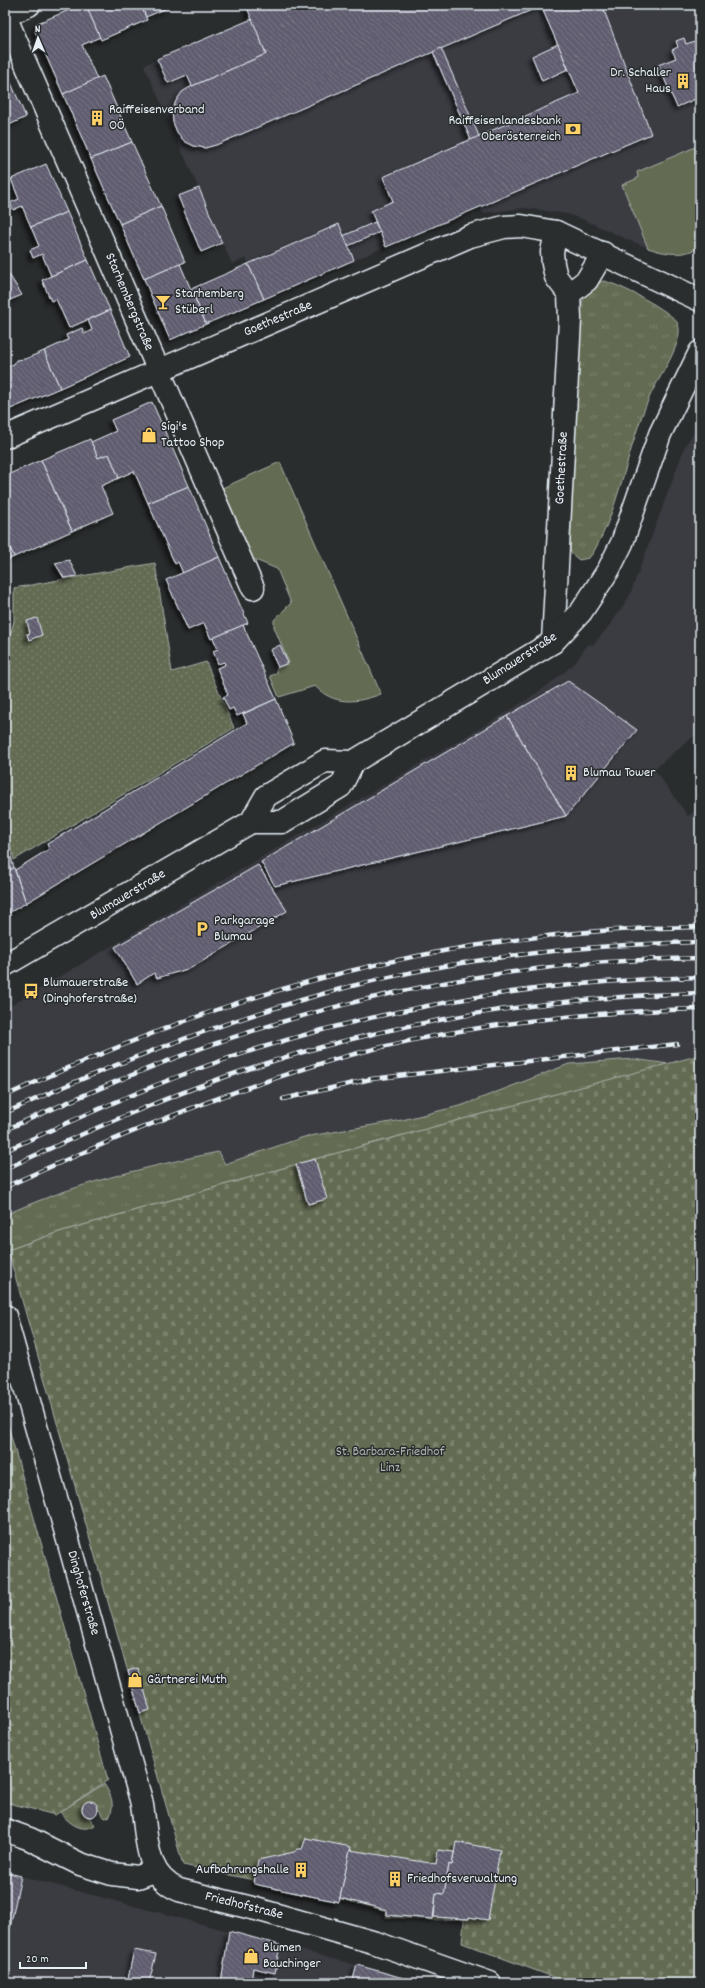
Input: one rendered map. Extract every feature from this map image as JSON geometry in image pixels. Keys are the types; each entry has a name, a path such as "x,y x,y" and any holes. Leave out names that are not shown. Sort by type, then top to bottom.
{"main road":[{"path":"5,16 29,5"},
{"name":"Starhembergstraße","path":"5,16 253,588"},
{"name":"Goethestraße","path":"5,437 470,236 504,227 521,226 556,232 700,300"},
{"path":"556,232 552,252 556,277 569,294 587,280 603,253"},
{"name":"Goethestraße","path":"553,642 570,319 569,294"},
{"name":"Blumauerstraße","path":"5,965 251,822 266,796 325,761 353,762 553,642 581,612 609,569 624,537 660,434 700,352"},
{"path":"251,822 282,822 341,786 353,762"},
{"name":"Dinghoferstraße","path":"5,1316 141,1800 148,1851 155,1871"},
{"path":"5,1830 30,1839 80,1864 112,1874 138,1877 155,1871"},
{"name":"Friedhofstraße","path":"155,1871 171,1887 179,1890 256,1909 376,1943 490,1983"}],"shaded area":[{"path":"246,5 700,5 700,247 684,253 663,253 630,241 587,221 567,214 525,208 483,213 480,206 264,299 246,258 232,264 144,65 251,19"},
{"path":"700,423 700,731 654,769 688,816 700,807 700,1055 669,1064 633,1059 569,1064 463,1105 402,1120 304,1137 225,1164 172,1161 124,1173 73,1189 5,1215 5,1009 517,706 550,684 575,663 587,645 594,644 613,621 630,595 685,446"},
{"path":"5,1872 21,1876 424,1983 5,1983"}],"green space":[{"path":"700,145 700,247 687,252 674,254 648,248 622,185 638,178 637,172"},
{"path":"603,281 619,286 656,305 674,319 678,324 679,332 678,340 670,360 650,396 642,415 617,496 603,535 589,558 579,560 571,553 570,549 578,330 581,308 586,295 595,285"},
{"path":"280,462 381,694 355,701 346,701 330,697 315,686 279,697 270,676 277,673 276,669 289,663 274,627 274,620 291,603 277,569 248,557 218,490"},
{"path":"155,563 172,672 206,662 234,728 14,860 9,839 5,840 5,771 7,770 5,765 5,647 7,646 14,621 14,588"},
{"name":"St. Barbara-Friedhof Linz","path":"700,1055 700,1983 569,1983 462,1943 464,1919 434,1920 386,1917 386,1911 341,1899 339,1902 254,1884 254,1880 183,1865 8,1251 5,1251 59,1232 315,1159"},
{"path":"633,1059 669,1064 315,1159 59,1232 8,1250 5,1240 5,1215 56,1194 83,1185 137,1170 218,1152 225,1164 304,1137 402,1120 463,1105 569,1064"},
{"path":"5,1415 108,1780 55,1815 5,1802"},
{"path":"104,1784 112,1799 110,1816 105,1818 98,1809 88,1816 95,1825 85,1828 75,1826 60,1812"}],"building":[{"path":"81,5 86,5 100,37 82,45 97,79 63,94 35,31 38,23"},
{"path":"86,5 141,5 147,20 101,40"},
{"path":"141,5 174,5 146,17"},
{"name":"Raiffeisenlandesbank Oberösterreich","path":"246,5 602,5 651,134 386,247 371,211 393,201 383,177 579,93 541,6 216,145 205,148 194,146 184,141 177,132 173,122 172,111 182,92 192,86 266,54"},
{"path":"252,19 266,54 192,86 187,75 168,83 157,59"},
{"name":"Dr. Schaller Haus","path":"684,38 686,44 695,41 698,48 700,47 700,97 677,107 658,65 676,58 672,50 678,47 676,41"},
{"path":"558,44 568,69 542,81 532,56"},
{"path":"441,48 479,136 471,140 433,52"},
{"path":"5,70 11,83 5,86"},
{"name":"Raiffeisenverband OÖ","path":"103,76 132,142 91,159 63,94"},
{"path":"11,83 26,117 5,127 5,86"},
{"path":"132,142 161,206 120,224 91,159"},
{"path":"46,164 67,212 31,227 22,206 13,210 10,203 19,199 11,179"},
{"path":"199,188 222,243 201,252 178,196"},
{"path":"161,206 185,262 144,279 120,224"},
{"path":"67,212 88,260 51,276 42,254 33,258 30,250 39,246 31,227"},
{"path":"375,222 380,232 348,246 343,236"},
{"path":"339,224 354,260 264,299 248,264"},
{"path":"88,260 110,310 69,328 56,299 51,301 42,280"},
{"path":"180,264 206,324 170,340 144,279"},
{"path":"248,264 264,299 206,324 191,289"},
{"path":"5,268 22,295 5,302"},
{"path":"110,310 130,357 60,388 44,351 68,340 66,335 82,328 84,334 92,330 88,320"},
{"path":"44,351 60,388 8,410 5,404 5,368 14,364 16,360 25,359"},
{"path":"152,402 189,486 148,503 134,471 119,478 109,454 98,458 91,442 116,431 111,420"},
{"path":"90,439 98,458 109,454 119,478 101,486 113,513 72,531 41,460"},
{"path":"41,460 72,531 14,557 5,536 5,476"},
{"path":"189,486 219,557 183,573 178,562 175,564 148,503"},
{"path":"5,536 14,557 5,561"},
{"path":"219,557 248,623 211,639 204,623 188,630 166,580"},
{"path":"69,560 77,576 64,578 55,563"},
{"path":"37,618 42,635 29,640 27,634 30,633 27,621"},
{"path":"243,625 276,699 237,716 233,708 229,710 223,697 228,695 217,668 225,665 224,662 218,664 213,651 218,649 213,638"},
{"path":"280,645 288,663 278,667 270,650"},
{"name":"Blumau Tower","path":"568,681 637,730 566,816 507,716"},
{"path":"276,699 294,743 26,903 15,870 49,849 47,844 247,723 243,714"},
{"path":"507,716 566,816 275,886 261,862"},
{"path":"5,842 7,842 14,868 5,872"},
{"name":"Parkgarage Blumau","path":"258,865 287,911 191,968 157,978 154,973 137,984 115,947"},
{"path":"14,868 26,903 5,915 5,872"},
{"path":"315,1159 327,1199 308,1204 296,1164"},
{"path":"138,1668 150,1710 140,1713 128,1671"},
{"path":"90,1801 97,1806 98,1809 93,1816 90,1817 83,1812 82,1809 87,1802"},
{"name":"Aufbahrungshalle","path":"306,1838 351,1847 339,1902 254,1884 258,1860 302,1849"},
{"path":"456,1842 500,1850 488,1920 469,1917 469,1919 434,1917 436,1893 444,1894 449,1864 452,1865"},
{"name":"Friedhofsverwaltung","path":"350,1850 436,1864 438,1850 454,1852 452,1865 449,1864 444,1894 436,1893 433,1919 387,1915 387,1910 340,1898"},
{"path":"5,1872 21,1876 5,1952"},
{"name":"Blumen Bauchinger","path":"229,1931 280,1945 275,1973 253,1968 251,1983 221,1983"},
{"path":"134,1950 156,1954 149,1983 127,1983"},
{"path":"357,1965 407,1979 406,1983 352,1983"}],"railway":[{"path":"5,1096 108,1051 213,1011 272,992 392,961 515,940 576,933 700,927"},
{"path":"5,1113 89,1076 174,1042 304,999 348,987 434,968 522,954 611,946 700,942"},
{"path":"5,1130 103,1087 177,1057 262,1028 324,1010 448,982 510,972 637,960 700,958"},
{"path":"5,1151 52,1129 195,1070 256,1049 318,1031 444,1003 507,993 571,985 700,977"},
{"path":"5,1169 161,1101 225,1077 311,1050 365,1036 420,1024 532,1006 644,995 700,993"},
{"path":"5,1187 82,1153 197,1106 276,1078 363,1052 458,1031 506,1024 603,1014 700,1009"},
{"path":"283,1099 371,1079 677,1044"}],"place":[{"name":"Dr. Schaller Haus","path":"683,81"},
{"name":"Raiffeisenverband OÖ","path":"97,118"},
{"name":"Raiffeisenlandesbank Oberösterreich","path":"573,129"},
{"name":"Starhemberg Stüberl","path":"163,302"},
{"name":"Sigi's Tattoo Shop","path":"149,435"},
{"name":"Blumau Tower","path":"571,773"},
{"name":"Parkgarage Blumau","path":"202,929"},
{"name":"Blumauerstraße (Dinghoferstraße)","path":"31,991"},
{"name":"Gärtnerei Muth","path":"135,1680"},
{"name":"Aufbahrungshalle","path":"301,1870"},
{"name":"Friedhofsverwaltung","path":"395,1879"},
{"name":"Blumen Bauchinger","path":"251,1956"}]}
